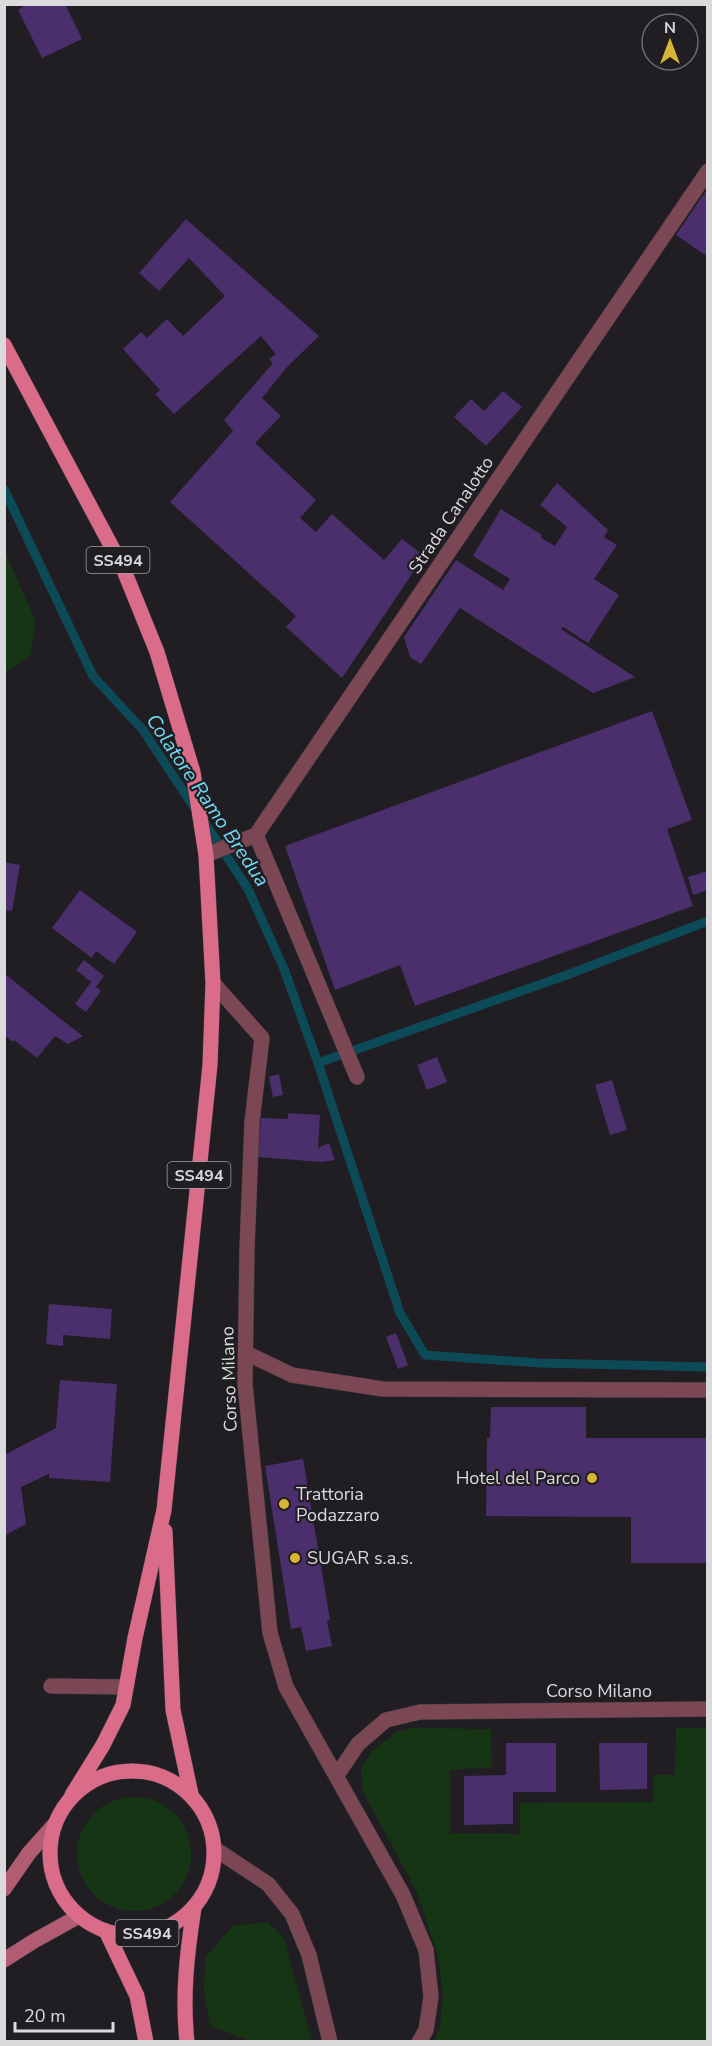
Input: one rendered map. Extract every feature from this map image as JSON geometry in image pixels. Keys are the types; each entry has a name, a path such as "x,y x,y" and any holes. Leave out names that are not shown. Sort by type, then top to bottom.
{"main road":[{"name":"SS494","path":"4,345 123,568 157,651 193,772 206,849 213,983 210,1065 164,1510 123,1705 103,1745 61,1809 54,1825 49,1850 52,1875 63,1898 79,1916 106,1931 130,1935 154,1933 176,1923 194,1908 206,1890 213,1870 215,1849 212,1829 204,1810 191,1794 169,1779 144,1771 118,1771 93,1780 72,1795"},
{"name":"SS494","path":"164,1510 173,1710 191,1794"},
{"path":"4,1889 29,1853 54,1825"},
{"name":"SS494","path":"187,2042 184,2011 187,1956 194,1908"},
{"path":"4,1960 79,1916"},
{"name":"SS494","path":"106,1931 137,1996 146,2042"}],"street":[{"name":"Strada Canalotto","path":"256,835 708,171"},
{"path":"206,849 236,843 256,835 355,1071"},
{"name":"Corso Milano","path":"213,983 262,1038 252,1122 245,1384 270,1633 286,1687 403,1895 426,1950 431,1997 426,2030 419,2042"},
{"path":"246,1353 292,1375 383,1389 708,1390"},
{"path":"51,1686 126,1687"},
{"name":"Corso Milano","path":"337,1775 358,1744 386,1720 420,1712 708,1709"},
{"path":"215,1849 268,1884 292,1914 309,1955 330,2042"}],"green space":[{"path":"4,550 36,622 30,655 5,673"},
{"path":"412,1728 491,1729 492,1767 450,1770 450,1833 520,1834 520,1803 653,1802 654,1775 675,1775 676,1728 707,1728 707,2041 434,2041 440,2027 443,1994 438,1956 416,1890 363,1792 361,1769 371,1752 398,1731"},
{"path":"134,1797 156,1801 166,1806 182,1822 187,1832 191,1854 187,1876 182,1886 166,1902 156,1907 134,1911 112,1907 102,1902 86,1886 81,1876 77,1854 81,1832 86,1822 102,1806 112,1801"},
{"path":"268,1922 284,1939 312,2041 250,2041 210,2026 204,1993 205,1957 233,1926"}],"building":[{"path":"27,4 65,4 82,39 42,58 18,10"},
{"path":"708,188 708,257 676,235"},
{"path":"186,219 319,336 287,367 262,398 281,416 255,443 316,500 300,518 316,532 332,514 384,560 402,539 424,556 342,678 286,627 296,616 170,502 233,431 224,420 273,363 269,359 276,354 261,336 174,414 155,394 160,390 123,349 141,332 147,338 167,319 183,336 225,296 189,258 159,291 139,273"},
{"path":"503,391 522,407 486,446 454,417 471,399 484,411"},
{"path":"557,483 608,530 604,537 617,545 594,579 619,595 588,643 563,627 561,629 635,677 593,693 460,608 421,664 410,657 404,637 456,560 503,590 510,579 473,556 501,509 555,546 567,527 540,505"},
{"path":"652,711 692,820 667,829 693,906 415,1006 400,965 335,990 285,846"},
{"path":"4,862 20,865 12,911 4,910"},
{"path":"708,871 708,890 693,895 688,877"},
{"path":"80,890 137,932 114,964 96,951 92,958 52,928"},
{"path":"84,960 104,976 96,987 101,991 86,1012 75,1004 91,982 76,970"},
{"path":"4,973 83,1036 68,1044 55,1036 37,1058 4,1035"},
{"path":"437,1057 447,1082 427,1090 417,1065"},
{"path":"279,1074 283,1095 273,1097 269,1077"},
{"path":"612,1080 627,1130 610,1135 595,1085"},
{"path":"288,1113 320,1115 318,1148 329,1143 335,1160 322,1162 258,1157 261,1118 288,1119"},
{"path":"49,1304 112,1309 110,1339 63,1335 63,1346 46,1344"},
{"path":"396,1333 408,1365 398,1369 386,1337"},
{"path":"60,1380 117,1384 110,1482 49,1478 49,1474 21,1487 26,1524 4,1536 4,1455 56,1428"},
{"path":"491,1407 586,1407 586,1438 706,1438 708,1563 631,1563 631,1517 486,1516 487,1438 490,1438"},
{"path":"303,1459 330,1620 327,1621 332,1646 306,1651 301,1627 291,1629 265,1466"},
{"path":"506,1743 556,1743 556,1792 513,1792 513,1824 464,1825 464,1776 506,1775"},
{"path":"599,1743 647,1743 647,1789 600,1790"}],"waterway":[{"name":"Colatore Ramo Bredua","path":"4,489 93,676 143,730 197,812"},
{"path":"205,823 248,889 284,969 318,1063 400,1313 425,1355 540,1363 708,1367"},
{"name":"Colatore Ramo Bredua","path":"318,1063 564,976 708,921"}],"place":[{"name":"Hotel del Parco","path":"592,1478"},
{"name":"Trattoria Podazzaro","path":"284,1504"},
{"name":"SUGAR s.a.s.","path":"295,1558"}]}
